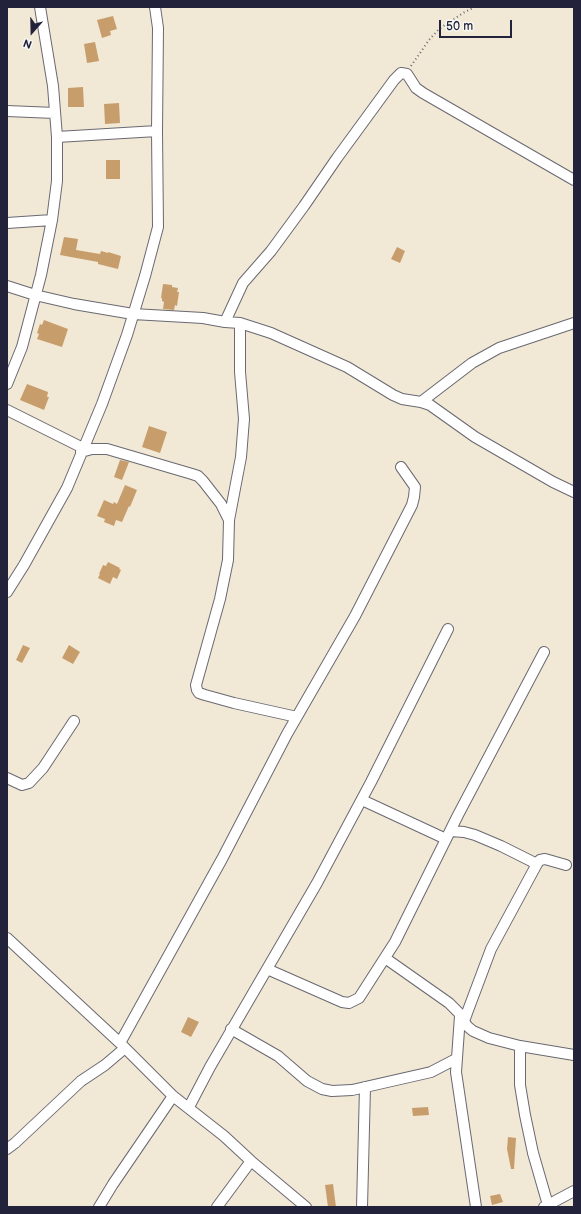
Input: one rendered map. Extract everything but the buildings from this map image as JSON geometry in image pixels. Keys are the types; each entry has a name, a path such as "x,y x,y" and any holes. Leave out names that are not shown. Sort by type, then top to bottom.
{"street":[{"path":"7,384 22,347 44,263 52,220 57,180 58,137 52,79 40,7"},
{"path":"7,592 24,565 67,488 102,404 127,335 158,227 158,28 155,7"},
{"path":"225,322 243,283 271,251 341,152 400,73 405,73 416,88 423,93 574,180"},
{"path":"7,110 55,113"},
{"path":"58,137 157,131"},
{"path":"7,223 52,220"},
{"path":"7,286 35,295 74,304 133,314 203,318 240,323 271,333 341,364 402,399 430,405 475,437 553,482 574,492"},
{"path":"240,323 240,372 244,419 241,457 229,520 228,560 220,599 196,685 199,693 205,695 297,717"},
{"path":"421,402 472,363 499,348 574,324"},
{"path":"7,410 82,450 107,449 198,476 221,504 229,520"},
{"path":"7,1149 81,1081 105,1065 122,1045 297,717 355,616 412,505 415,487 402,467"},
{"path":"189,1107 231,1029 317,883 362,800 448,629"},
{"path":"267,969 342,1002 349,1003 359,998 395,942 448,835 544,652"},
{"path":"7,778 22,785 29,783 43,768 74,721"},
{"path":"362,800 448,835 464,832 475,835 537,864"},
{"path":"476,1207 456,1072 456,1060 462,1018 491,949 537,864 540,860 545,859 566,865"},
{"path":"7,938 122,1045 173,1096 189,1107 224,1136 251,1161 306,1207"},
{"path":"385,958 449,1003 473,1030 489,1038 520,1046 574,1055"},
{"path":"231,1029 278,1056 307,1081 322,1089 332,1091 352,1090 432,1072 456,1060"},
{"path":"520,1046 520,1085 524,1115 546,1206 574,1191"},
{"path":"362,1207 365,1087"},
{"path":"98,1207 173,1096"},
{"path":"217,1207 251,1161"}],"path":[{"path":"405,73 429,40 440,29 458,16 475,7"}]}
